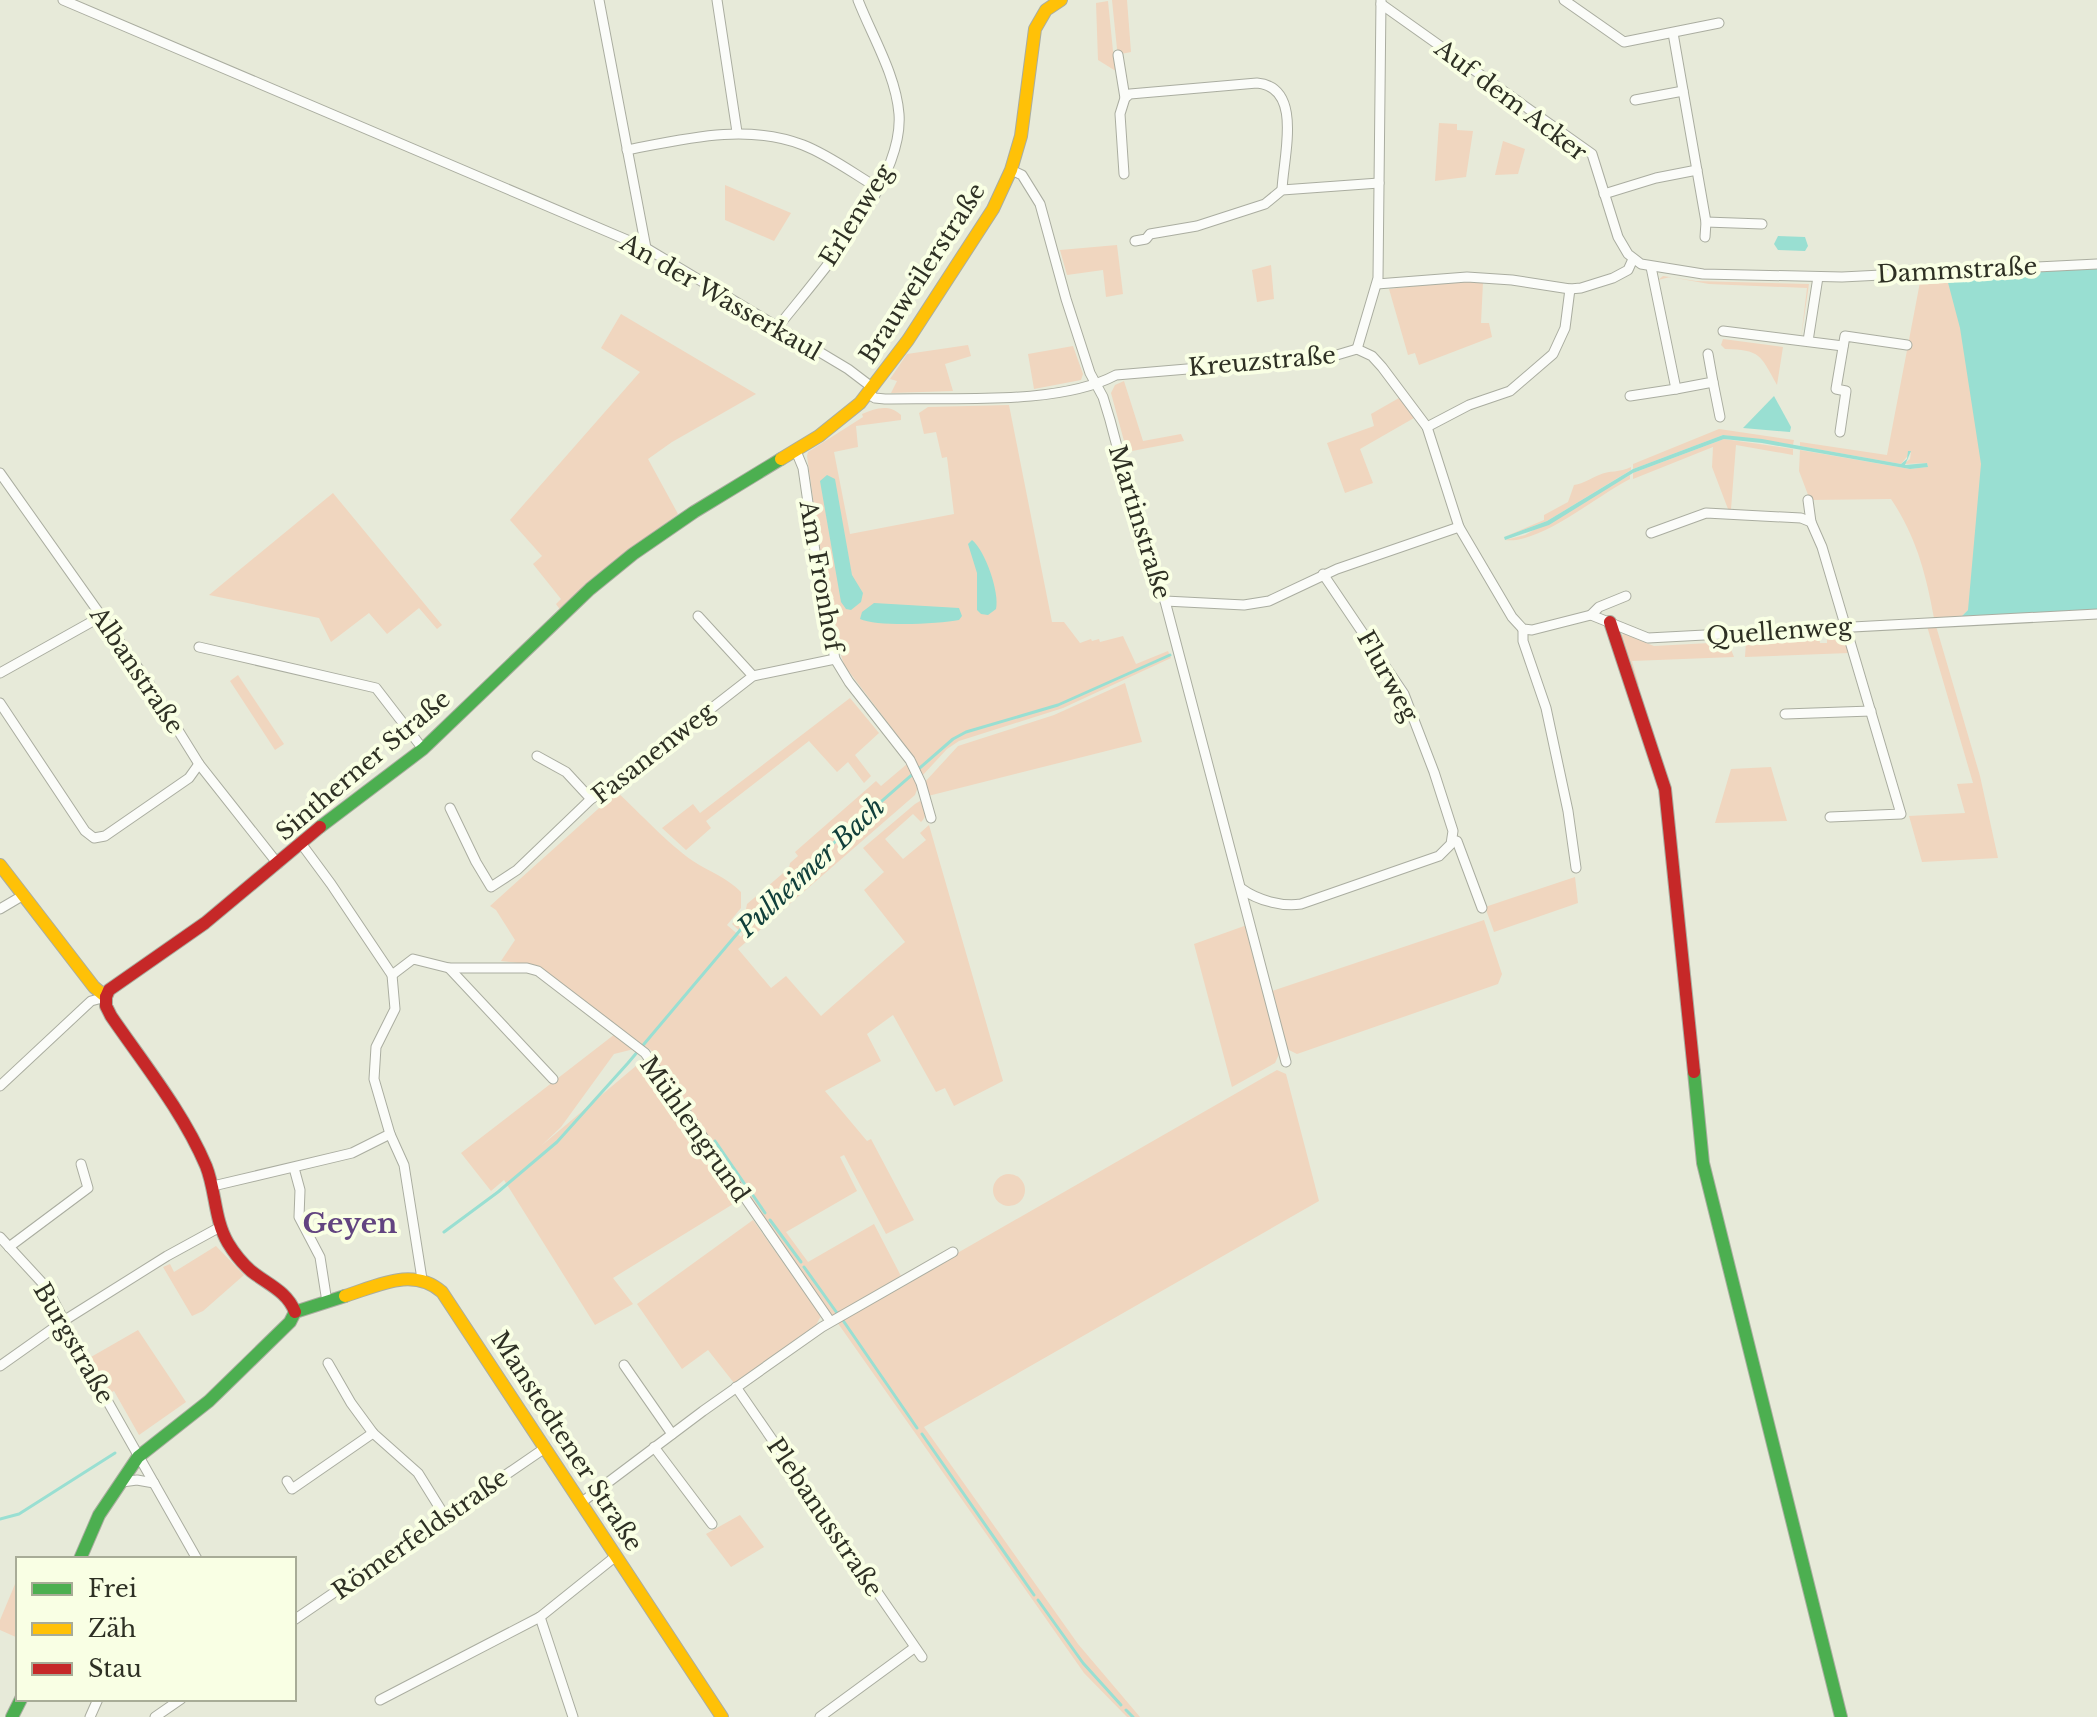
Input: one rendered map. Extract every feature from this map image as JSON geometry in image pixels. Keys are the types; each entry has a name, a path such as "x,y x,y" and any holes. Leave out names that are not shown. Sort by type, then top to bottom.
{"street":[{"name":"An der Wasserkaul","path":"63,0 646,248 848,369 871,391"},
{"path":"599,0 646,248"},
{"path":"717,0 737,132"},
{"name":"Erlenweg","path":"777,328 847,238 878,188 897,141 899,113 892,82 858,0"},
{"path":"1564,0 1624,42 1719,23"},
{"name":"Brauweilerstraße","path":"796,451 841,420 871,391 980,232 1011,170 1024,118 1035,29 1041,15 1054,2"},
{"name":"Kreuzstraße","path":"871,391 875,398 885,399 1025,396 1097,385 1116,375 1330,357 1357,349 1377,284 1381,2"},
{"name":"Auf dem Acker","path":"1381,2 1592,154 1618,237 1633,259"},
{"path":"1673,33 1706,222 1705,237"},
{"path":"1118,55 1125,98 1120,114 1124,174"},
{"path":"1125,98 1130,94 1257,83 1271,86 1281,95 1287,108 1282,190"},
{"path":"1635,100 1683,91"},
{"path":"627,150 737,132 777,137 802,144 878,188"},
{"name":"Martinstraße","path":"1011,170 1022,175 1040,204 1066,299 1090,373 1097,385 1165,601 1286,1062"},
{"path":"1604,194 1656,178 1697,170"},
{"path":"1135,241 1146,239 1150,234 1197,226 1265,204 1282,190 1379,183"},
{"path":"1706,222 1762,224"},
{"path":"1377,284 1467,277 1570,289 1613,278 1628,270 1633,259"},
{"name":"Dammstraße","path":"1633,259 1651,267 1703,274 1818,277 2097,264"},
{"path":"1651,267 1676,389"},
{"path":"1808,341 1818,277"},
{"path":"1427,427 1469,405 1510,391 1553,354 1565,328 1570,289"},
{"path":"1723,331 1843,346"},
{"path":"1840,432 1846,391 1836,389 1845,336 1907,345"},
{"path":"1357,349 1372,356 1382,367 1427,427 1459,527 1512,617 1523,629 1532,630 1591,615 1599,607 1626,596"},
{"path":"1708,354 1720,417"},
{"path":"1630,396 1713,382"},
{"name":"Am Fronhof","path":"796,451 803,468 820,586 835,659 849,682 910,760 931,818"},
{"name":"Sintherner Straße","path":"0,1086 91,1001 106,997 116,985 205,923 278,864 300,842 423,749 590,589 633,554 694,512 796,451"},
{"name":"Albanstraße","path":"0,473 148,682 199,764 278,864"},
{"path":"1808,500 1811,522 1822,547 1901,814 1830,817"},
{"path":"1651,533 1706,513 1801,518 1811,522"},
{"path":"1165,601 1255,604 1276,599 1323,574 1459,527"},
{"name":"Flurweg","path":"1323,574 1404,694 1431,764 1453,836 1464,856 1482,908"},
{"name":"Quellenweg","path":"1591,615 1648,638 2097,614"},
{"path":"0,673 102,616"},
{"path":"698,616 753,676"},
{"path":"1610,622 1665,789 1703,1163 1841,1717"},
{"path":"1523,629 1523,641 1546,708 1568,811 1576,868"},
{"path":"199,647 376,688 423,749"},
{"name":"Fasanenweg","path":"450,808 491,887 517,870 591,799 753,676 835,659"},
{"path":"0,703 85,831 94,838 105,836 189,778 199,764"},
{"path":"1785,714 1871,711"},
{"path":"537,756 566,772 591,799"},
{"path":"1242,889 1285,905 1301,904 1439,856 1453,836"},
{"path":"81,1557 99,1515 138,1457 209,1401 290,1322 295,1312 404,1278 422,1279 404,1165 390,1134 374,1079 376,1047 395,1009 392,975 300,842"},
{"path":"0,865 94,987 106,997 111,1016 172,1108 204,1164 213,1186 220,1227 227,1242 248,1268 291,1302 295,1312"},
{"path":"0,909 22,896"},
{"name":"Mühlengrund","path":"392,975 413,959 449,968 527,968 538,971 645,1053 830,1321"},
{"path":"449,968 553,1079"},
{"path":"213,1186 352,1153 390,1134"},
{"path":"9,1247 88,1188 81,1164"},
{"path":"294,1168 300,1190 299,1217 320,1257 327,1302"},
{"path":"0,1366 65,1320 167,1256 220,1227"},
{"name":"Burgstraße","path":"0,1237 47,1288 196,1557"},
{"path":"582,1502 830,1321 953,1252"},
{"name":"Manstedtener Straße","path":"422,1279 442,1291 451,1304 722,1717"},
{"path":"328,1363 373,1433 418,1473 446,1518"},
{"path":"624,1365 672,1434"},
{"name":"Plebanusstraße","path":"736,1387 922,1657"},
{"path":"287,1481 292,1489 373,1433"},
{"path":"654,1447 712,1524"},
{"name":"Römerfeldstraße","path":"296,1619 545,1448"},
{"path":"122,1482 137,1480 154,1483"},
{"path":"380,1700 540,1617 616,1556"},
{"path":"540,1617 573,1717"},
{"path":"820,1717 914,1648"},
{"path":"155,1717 178,1701"}],"shaded area":[{"path":"1112,0 1127,0 1131,52 1121,54 1117,49"},
{"path":"1108,1 1113,51 1117,56 1119,73 1098,60 1096,3"},
{"path":"1439,123 1457,124 1457,130 1473,131 1466,177 1435,181"},
{"path":"1503,141 1525,149 1518,174 1495,175"},
{"path":"725,185 791,213 774,241 725,220"},
{"path":"1117,245 1123,294 1106,297 1103,270 1067,275 1060,250"},
{"path":"1271,265 1274,299 1257,302 1252,270"},
{"path":"2067,268 1968,610 1961,617 1934,618 1919,556 1891,499 1810,500 1799,471 1800,450 1910,469 1928,467 1927,463 1904,464 1910,459 1911,452 1901,464 1800,446 1800,442 1887,455 1921,277"},
{"path":"1672,277 1696,281 1809,284 1801,338 1807,288 1709,284"},
{"path":"1449,282 1483,282 1481,323 1489,323 1492,337 1419,365 1415,353 1408,355 1389,289"},
{"path":"621,314 756,394 648,459 678,514 623,555 561,611 556,604 561,599 533,564 542,556 510,520 640,372 601,348"},
{"path":"1723,339 1783,347 1777,385 1758,356 1746,351 1725,349 1721,345"},
{"path":"968,345 971,356 945,364 953,391 891,393 897,381 890,379 907,354"},
{"path":"1073,346 1083,374 1081,380 1034,389 1028,354"},
{"path":"1124,381 1143,441 1181,434 1184,441 1127,452 1111,393 1115,385"},
{"path":"1399,398 1414,418 1360,449 1373,483 1345,493 1327,443 1374,426 1371,414"},
{"path":"1009,405 1052,622 1064,622 1080,643 1123,636 1136,664 1168,651 1171,658 1063,708 959,741 947,749 922,776 913,756 844,665 829,612 807,456 808,452 863,417 862,414 877,409 892,409 901,415 901,420 856,426 858,447 834,452 850,534 954,514 947,457 942,458 936,432 924,434 919,413 928,407"},
{"path":"1719,429 1794,440 1793,445 1723,435 1633,469 1633,464"},
{"path":"1724,439 1793,449 1793,455 1736,445 1731,509 1728,509 1712,467 1713,447 1633,479 1633,473"},
{"path":"1631,467 1631,470 1547,521 1504,537 1544,520 1544,515 1568,502 1574,485 1603,473"},
{"path":"1630,475 1630,479 1551,527 1534,535 1505,540 1525,535"},
{"path":"333,493 442,625 437,629 419,608 387,634 369,613 331,642 319,618 209,595"},
{"path":"1927,626 1936,626 1980,776 1998,858 1922,862 1909,816 1965,813 1957,784 1973,783"},
{"path":"1624,634 1654,646 1728,642 1734,657 1632,661 1639,685 1636,685 1620,636"},
{"path":"1844,636 1849,653 1745,657 1746,641 1819,637 1820,643 1827,643 1827,637"},
{"path":"238,675 284,744 275,750 230,681"},
{"path":"1125,683 1142,742 928,796 924,783 958,746 1054,715"},
{"path":"850,698 879,733 855,755 871,776 864,783 848,762 837,772 809,741 706,821 711,828 686,850 662,828 693,804 700,813"},
{"path":"907,764 918,787 915,795 738,949 771,988 786,976 821,1016 905,942 864,890 884,872 863,848 915,804 920,801 924,804 926,814 921,822 913,814 885,839 903,859 926,840 920,833 929,825 1003,1081 954,1106 945,1088 936,1092 893,1015 867,1034 881,1061 825,1091 867,1141 871,1139 914,1220 886,1234 844,1155 840,1157 857,1191 786,1232 808,1262 874,1224 901,1276 832,1316 652,1056 655,1055 651,1050 535,965 501,961 515,940 496,910 490,906 617,792 684,854 741,892 741,908 727,925 741,937 743,934 732,924 747,904 789,868 798,856 795,852 876,781 881,786"},
{"path":"1771,767 1787,821 1715,823 1731,769"},
{"path":"1575,877 1578,903 1494,932 1485,907"},
{"path":"1484,920 1502,974 1498,984 1297,1054 1287,1049 1272,991"},
{"path":"1247,925 1280,1052 1275,1063 1232,1087 1194,944"},
{"path":"615,1034 634,1049 614,1054 561,1127 541,1146 643,1060 738,1201 613,1278 633,1304 595,1325 504,1180 491,1191 461,1153"},
{"path":"1277,1070 1286,1074 1319,1201 924,1427 1078,1644 1140,1717 1127,1717 1084,1673 837,1322"},
{"path":"1009,1174 1020,1179 1025,1190 1020,1201 1009,1206 998,1201 993,1190 998,1179"},
{"path":"753,1220 821,1316 816,1325 734,1383 708,1350 682,1369 637,1304"},
{"path":"216,1246 244,1275 203,1311 192,1316 163,1267 170,1264 174,1272"},
{"path":"138,1330 186,1402 139,1435 114,1391 110,1393 91,1357"},
{"path":"740,1515 764,1547 731,1567 706,1534"},
{"path":"16,1582 16,1637 0,1630 0,1620"}],"water":[{"path":"1778,236 1805,237 1808,246 1805,251 1778,250 1774,244"},
{"path":"2097,267 2097,610 1961,617 1968,610 1981,464 1960,328 1946,275"},
{"path":"1774,396 1791,427 1790,432 1743,428"},
{"path":"1723,435 1901,464 1911,451 1905,465 1927,463 1928,467 1910,469 1724,439 1633,473 1549,525 1505,540 1504,537 1547,521 1633,469"},
{"path":"827,475 835,479 852,575 863,593 861,602 851,610 841,602 820,481"},
{"path":"972,540 986,562 994,583 996,609 988,615 977,610 977,573 968,544"},
{"path":"874,603 959,608 962,616 959,620 908,624 860,619 862,612"}],"waterway":[{"name":"Pulheimer Bach","path":"444,1232 557,1142 758,909 953,739 966,732 1058,705 1170,655"},
{"path":"715,1141 746,1186"},
{"path":"750,1191 765,1213"},
{"path":"770,1220 801,1262"},
{"path":"804,1267 837,1313"},
{"path":"842,1319 917,1428"},
{"path":"922,1434 1034,1595"},
{"name":"Pulheimer Bach","path":"0,1519 19,1514 115,1453"},
{"path":"1038,1600 1083,1663 1121,1705"},
{"path":"1126,1710 1133,1717"}],"traffic: fast":[{"path":"320,827 423,749 590,589 633,554 781,459"},
{"path":"1694,1072 1703,1163 1841,1717"},
{"path":"81,1557 99,1515 138,1457 209,1401 290,1322 295,1312 345,1296"},
{"path":"12,1717 20,1701"}],"traffic: slow":[{"path":"781,459 819,436 860,403 908,340 993,209 1011,170 1021,136 1035,29 1046,10 1061,0"},
{"path":"0,865 94,987 106,997"},
{"path":"345,1296 382,1283 407,1279 431,1284 442,1292 722,1717"}],"traffic: jam":[{"path":"1610,622 1665,789 1694,1072"},
{"path":"106,997 109,990 205,923 320,827"},
{"path":"106,997 111,1016 197,1146 206,1166 220,1224 228,1243 248,1268 287,1299 295,1312"}],"district":[{"name":"Geyen","path":"350,1223"}]}
